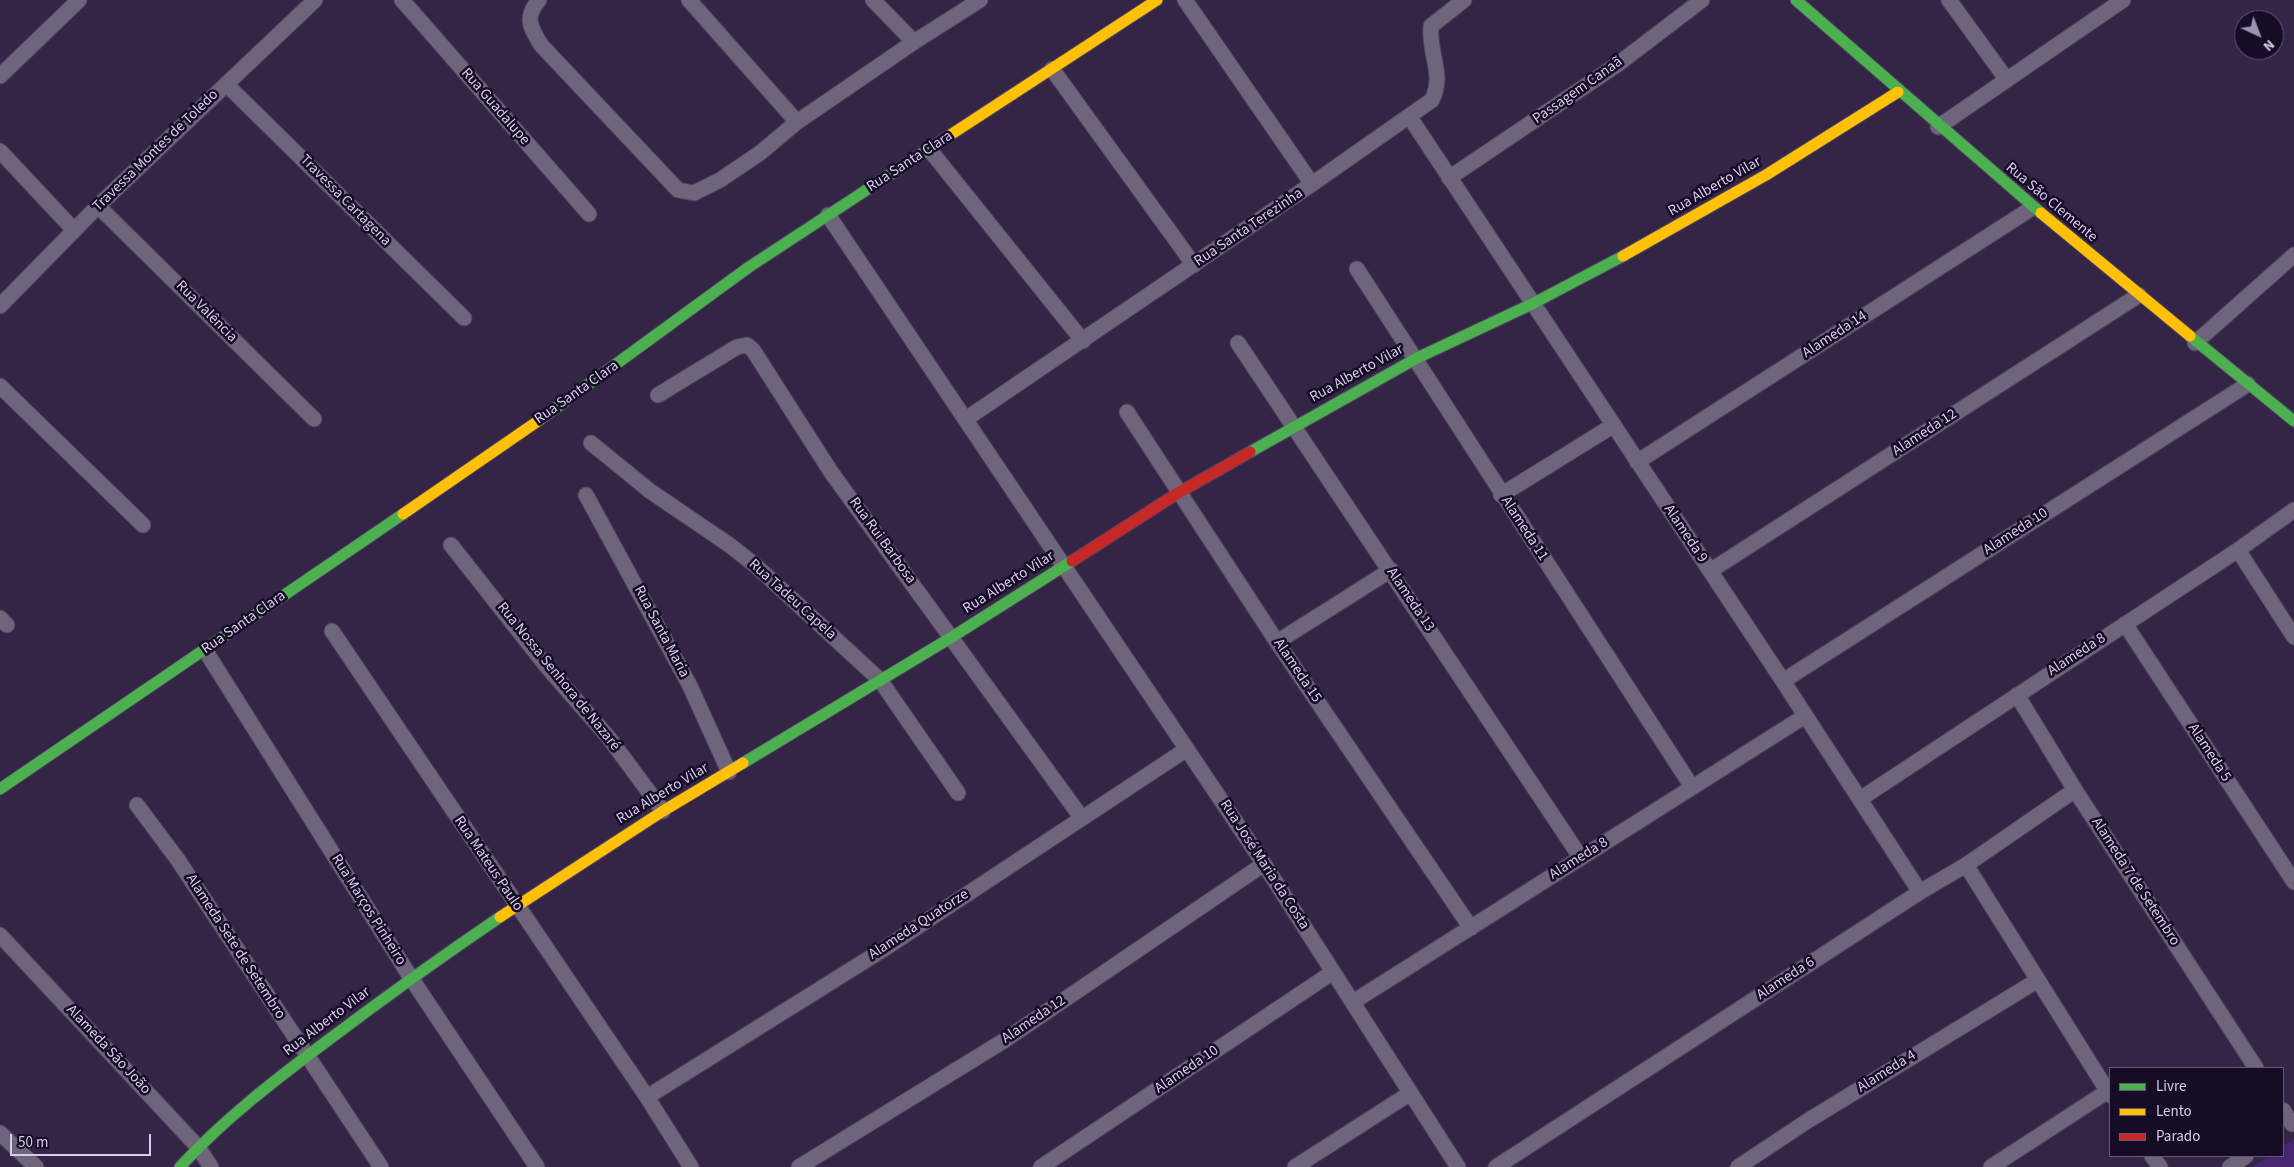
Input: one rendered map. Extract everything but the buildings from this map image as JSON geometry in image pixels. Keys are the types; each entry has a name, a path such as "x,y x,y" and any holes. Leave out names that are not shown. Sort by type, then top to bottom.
{"street":[{"path":"0,76 79,0"},
{"name":"Travessa Montes de Toledo","path":"0,306 98,206 315,0"},
{"name":"Rua Guadalupe","path":"402,0 589,214"},
{"path":"539,0 532,9 529,18 532,29 541,45 678,190 694,193 720,180 760,153 797,122 914,42 980,0"},
{"path":"689,0 797,122"},
{"path":"873,0 914,42"},
{"name":"Rua Santa Clara","path":"0,789 598,380 749,267 1157,0"},
{"path":"1185,0 1312,184"},
{"name":"Rua Santa Terezinha","path":"966,419 1083,341 1432,100 1437,90 1437,70 1431,42 1431,26 1464,0"},
{"name":"Passagem Canaã","path":"1449,178 1618,64 1702,0"},
{"name":"Rua São Clemente","path":"1796,0 1898,92 2032,208 2195,343 2294,421"},
{"path":"1949,0 2007,80"},
{"path":"1938,127 2123,0"},
{"path":"1052,69 1194,265"},
{"name":"Travessa Cartagena","path":"226,84 464,318"},
{"name":"Rua Alberto Vilar","path":"180,1167 198,1147 261,1090 411,978 516,906 663,811 952,637 1178,493 1417,358 1532,304 1641,247 1766,175 1898,92"},
{"name":"Alameda 9","path":"1409,116 1783,681 1920,892"},
{"path":"929,149 1083,341"},
{"path":"0,150 74,230"},
{"name":"Rua Valência","path":"98,206 314,418"},
{"name":"Alameda 14","path":"1637,462 2032,208"},
{"path":"828,215 1066,566"},
{"path":"2195,343 2294,255"},
{"name":"Alameda 11","path":"1358,269 1692,787"},
{"name":"Alameda 12","path":"1710,571 2139,296"},
{"name":"Alameda 13","path":"1238,343 1292,427 1390,570 1581,858"},
{"name":"Rua Rui Barbosa","path":"658,395 736,347 748,345 832,472 1081,817"},
{"name":"Alameda 10","path":"1783,681 2248,384"},
{"path":"0,386 143,525"},
{"name":"Alameda 15","path":"1127,412 1178,493 1277,642 1471,928"},
{"path":"1502,495 1614,425"},
{"name":"Rua Tadeu Capela","path":"591,443 650,491 728,544 755,565 880,680 958,793"},
{"name":"Rua Santa Maria","path":"586,495 690,686 729,772"},
{"name":"Alameda 8","path":"1860,799 2238,550 2294,510"},
{"name":"Rua Nossa Senhora de Nazaré","path":"451,545 548,668 609,738 663,811"},
{"path":"2238,550 2294,637"},
{"name":"Rua José Maria da Costa","path":"1066,566 1264,864 1353,1002 1409,1094 1458,1167"},
{"path":"1277,642 1390,570"},
{"name":"Alameda 5","path":"2125,624 2294,882"},
{"name":"Rua Mateus Paulo","path":"332,631 516,906 647,1097 691,1167"},
{"name":"Rua Marços Pinheiro","path":"205,650 411,978 535,1166"},
{"name":"Alameda 7 de Setembro","path":"2017,695 2075,790 2255,1067"},
{"name":"Alameda 8","path":"1353,1002 1805,716"},
{"name":"Alameda Quatorze","path":"647,1097 884,949 1081,817 1187,749"},
{"name":"Alameda 6","path":"1496,1167 1920,892 1966,865 2075,790"},
{"name":"Alameda Sete de Setembro","path":"137,804 178,860 381,1167"},
{"name":"Alameda 12","path":"799,1167 1005,1040 1264,864"},
{"path":"1966,865 2109,1093 1991,1167"},
{"name":"Alameda São João","path":"0,935 198,1147 212,1167"},
{"name":"Alameda 10","path":"1041,1167 1333,972"},
{"name":"Alameda 4","path":"1738,1167 1809,1120 2038,980"},
{"path":"1295,1167 1409,1094"},
{"path":"2284,1112 2290,1125"},
{"path":"0,1133 36,1167"},
{"path":"2230,1167 2245,1157"}],"shaded area":[{"path":"2294,1139 2294,1167 2252,1167 2267,1157 2284,1157 2284,1145"}],"traffic: fast":[{"path":"1796,0 2041,213"},
{"path":"538,421 749,267 938,143"},
{"path":"1250,452 1417,358 1532,304 1623,256"},
{"path":"2190,336 2294,421"},
{"path":"0,789 403,514"},
{"path":"743,763 952,637 1072,561"},
{"path":"180,1167 232,1116 288,1070 391,993 500,917"}],"traffic: slow":[{"path":"938,143 1157,0"},
{"path":"1623,256 1766,175 1898,92"},
{"path":"2041,213 2190,336"},
{"path":"403,514 538,421"},
{"path":"500,917 663,811 743,763"}],"traffic: jam":[{"path":"1072,561 1178,493 1250,452"}]}
